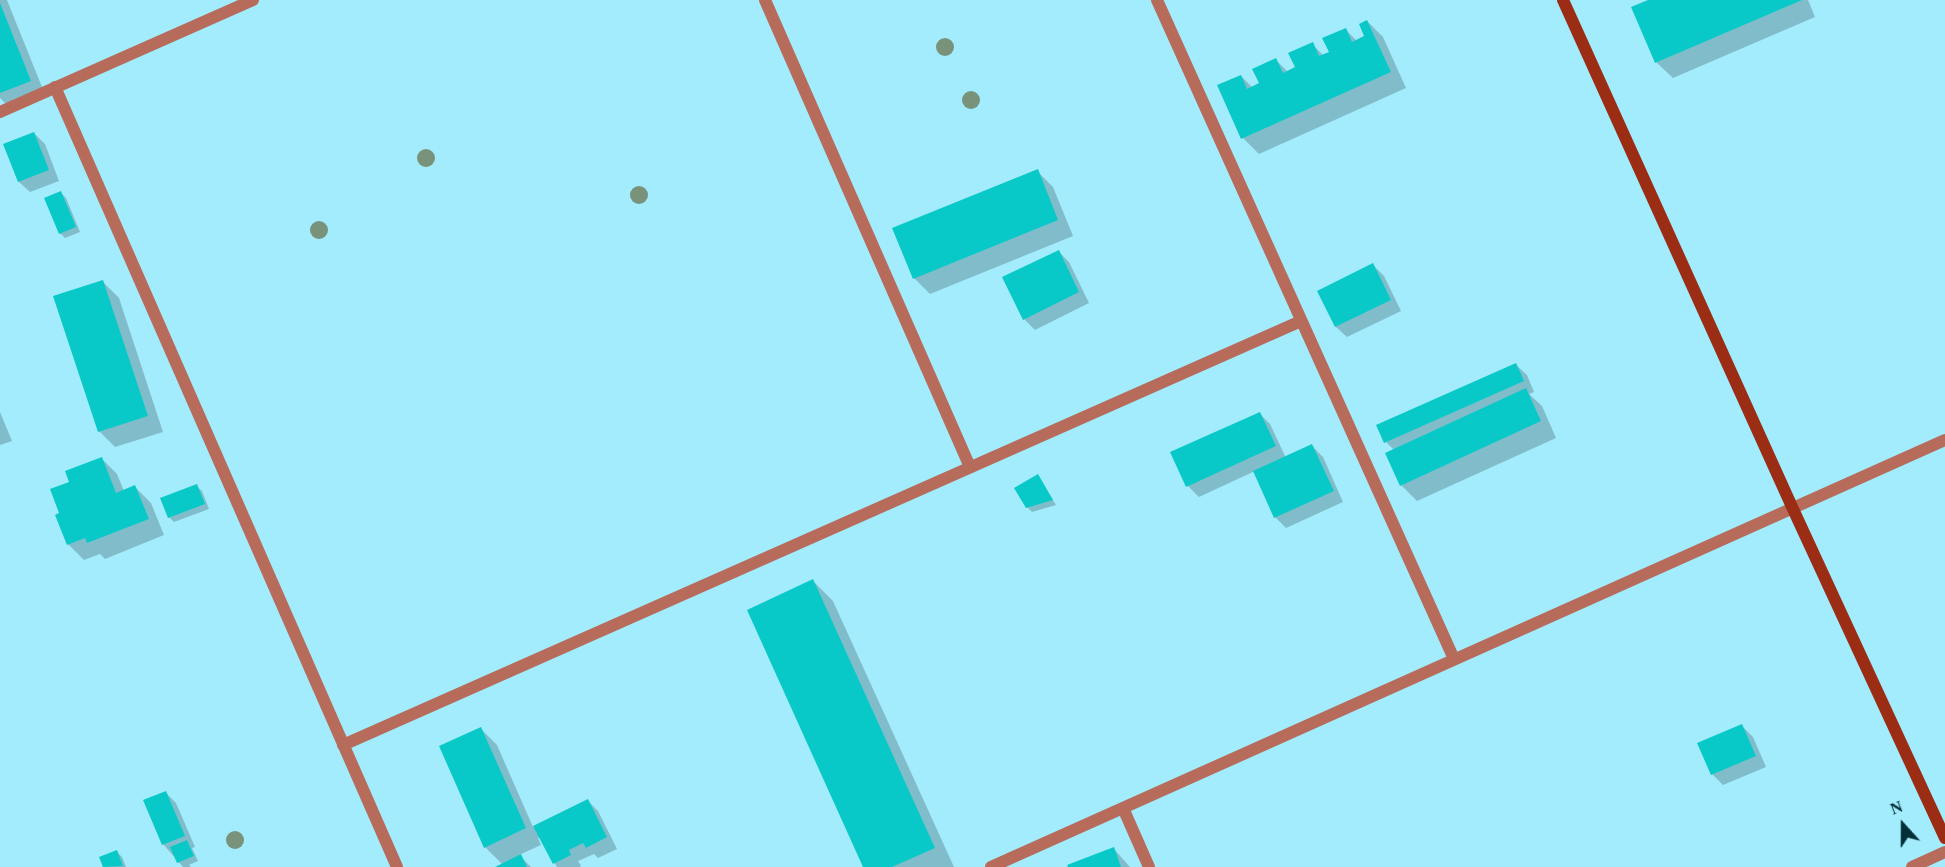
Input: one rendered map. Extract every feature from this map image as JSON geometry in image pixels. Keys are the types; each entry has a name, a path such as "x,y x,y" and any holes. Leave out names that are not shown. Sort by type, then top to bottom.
{"street":[{"path":"0,112 253,0"},
{"path":"765,0 970,467"},
{"path":"1157,0 1454,659"},
{"path":"1563,0 1793,509 1945,838"},
{"path":"55,87 397,867"},
{"path":"343,746 1301,321"},
{"path":"991,867 1945,440"},
{"path":"1123,808 1149,867"},
{"path":"1912,867 1945,852"}],"building":[{"path":"1648,0 1802,0 1655,63 1631,7"},
{"path":"0,3 31,81 0,93"},
{"path":"1367,20 1391,72 1241,139 1217,85 1241,75 1247,89 1259,83 1252,69 1276,58 1283,73 1295,67 1288,53 1313,42 1319,56 1329,52 1322,38 1346,28 1352,42 1364,36 1359,24"},
{"path":"34,132 49,170 18,182 3,144"},
{"path":"1038,169 1058,220 913,279 892,228"},
{"path":"61,191 76,227 59,234 44,198"},
{"path":"1059,250 1079,292 1023,320 1002,277"},
{"path":"1373,263 1391,300 1335,327 1317,291"},
{"path":"103,280 148,416 98,432 53,296"},
{"path":"1516,363 1524,381 1384,443 1376,425"},
{"path":"1526,388 1541,421 1400,486 1385,453"},
{"path":"1260,412 1276,446 1186,487 1170,452"},
{"path":"1312,444 1334,491 1274,518 1253,471"},
{"path":"102,457 116,493 135,485 149,519 87,543 85,538 67,545 55,515 59,513 50,489 69,482 65,471"},
{"path":"1038,474 1053,500 1026,508 1014,488"},
{"path":"197,484 205,504 168,518 160,498"},
{"path":"813,579 935,848 892,867 863,867 747,610"},
{"path":"1742,724 1756,756 1711,775 1697,743"},
{"path":"481,727 526,828 484,848 439,746"},
{"path":"166,791 185,836 162,845 143,800"},
{"path":"588,799 607,837 586,848 583,843 569,850 571,855 553,864 533,826"},
{"path":"187,840 194,856 177,863 170,847"},
{"path":"1114,847 1121,867 1068,867 1067,865"},
{"path":"117,850 123,866 103,867 99,857"},
{"path":"521,854 527,867 495,867"}]}
